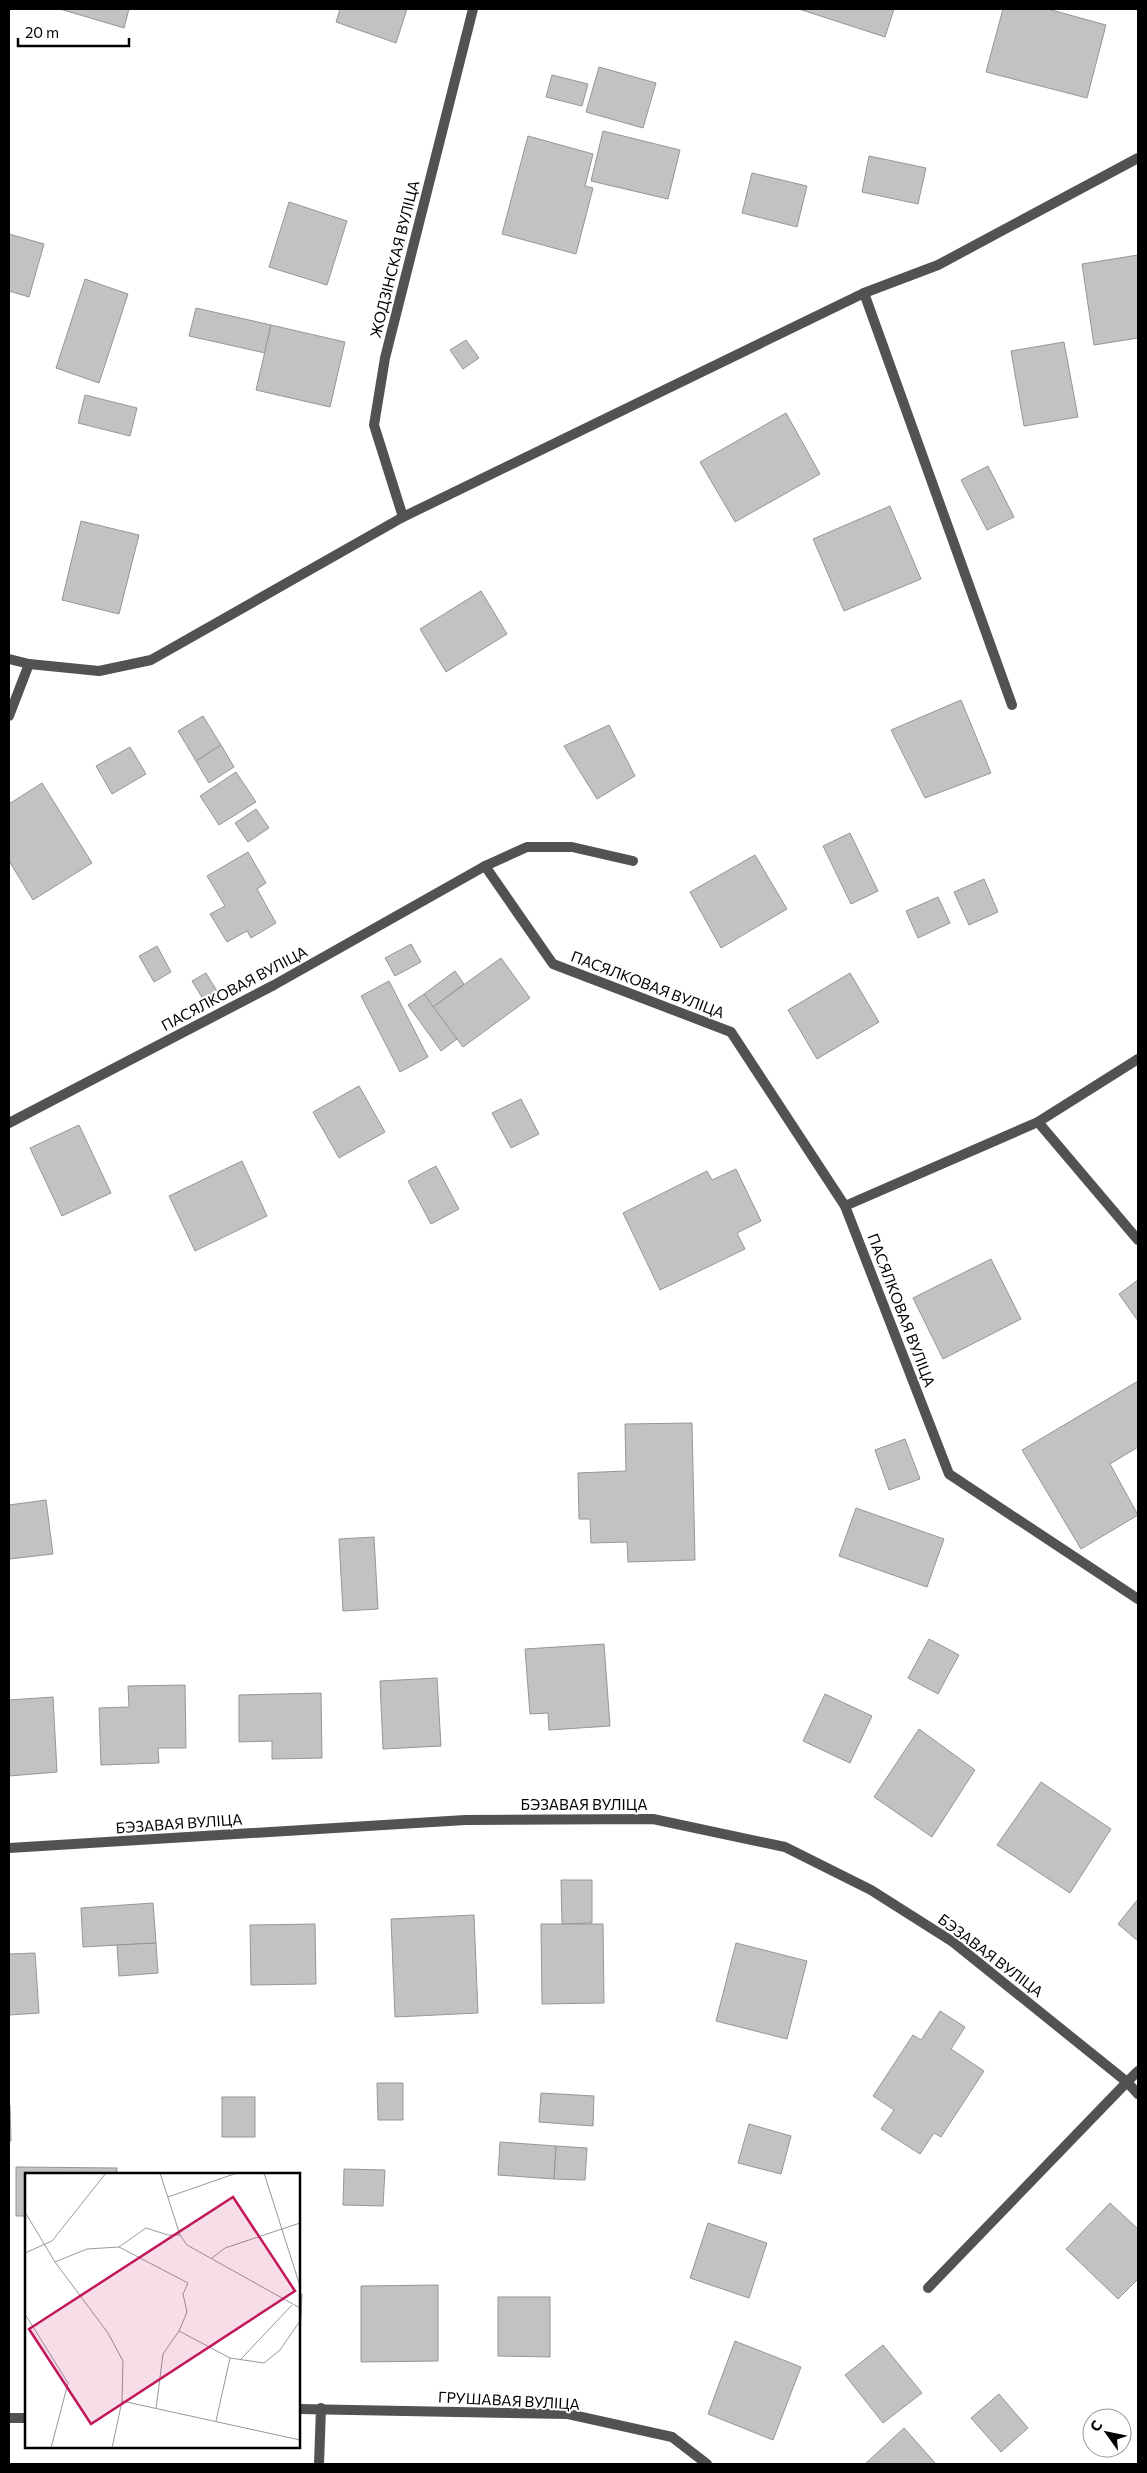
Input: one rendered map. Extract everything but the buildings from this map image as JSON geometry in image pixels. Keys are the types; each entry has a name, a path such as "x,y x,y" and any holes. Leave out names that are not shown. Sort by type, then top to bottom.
{"street":[{"name":"ЖОДЗІНСКАЯ ВУЛІЦА","path":"403,517 374,425 385,358 473,9"},
{"path":"9,659 29,664 99,671 151,660 403,517 864,293 938,265 1138,158"},
{"path":"864,293 1012,705"},
{"path":"9,716 29,664"},
{"path":"485,866 527,847 572,847 633,861"},
{"name":"ПАСЯЛКОВАЯ ВУЛІЦА","path":"9,1123 274,985 485,866 553,964 731,1032 845,1206 949,1474 1138,1599"},
{"path":"845,1206 1038,1122 1138,1059"},
{"path":"1038,1122 1138,1240"},
{"name":"БЭЗАВАЯ ВУЛІЦА","path":"9,1848 466,1820 653,1819 786,1847 871,1890 953,1942 1127,2082 1138,2094"},
{"path":"928,2288 1138,2071"},
{"name":"ГРУШАВАЯ ВУЛІЦА","path":"300,2408 568,2414 672,2437 707,2464"},
{"path":"319,2464 322,2408"},
{"path":"9,2418 25,2418"}]}
